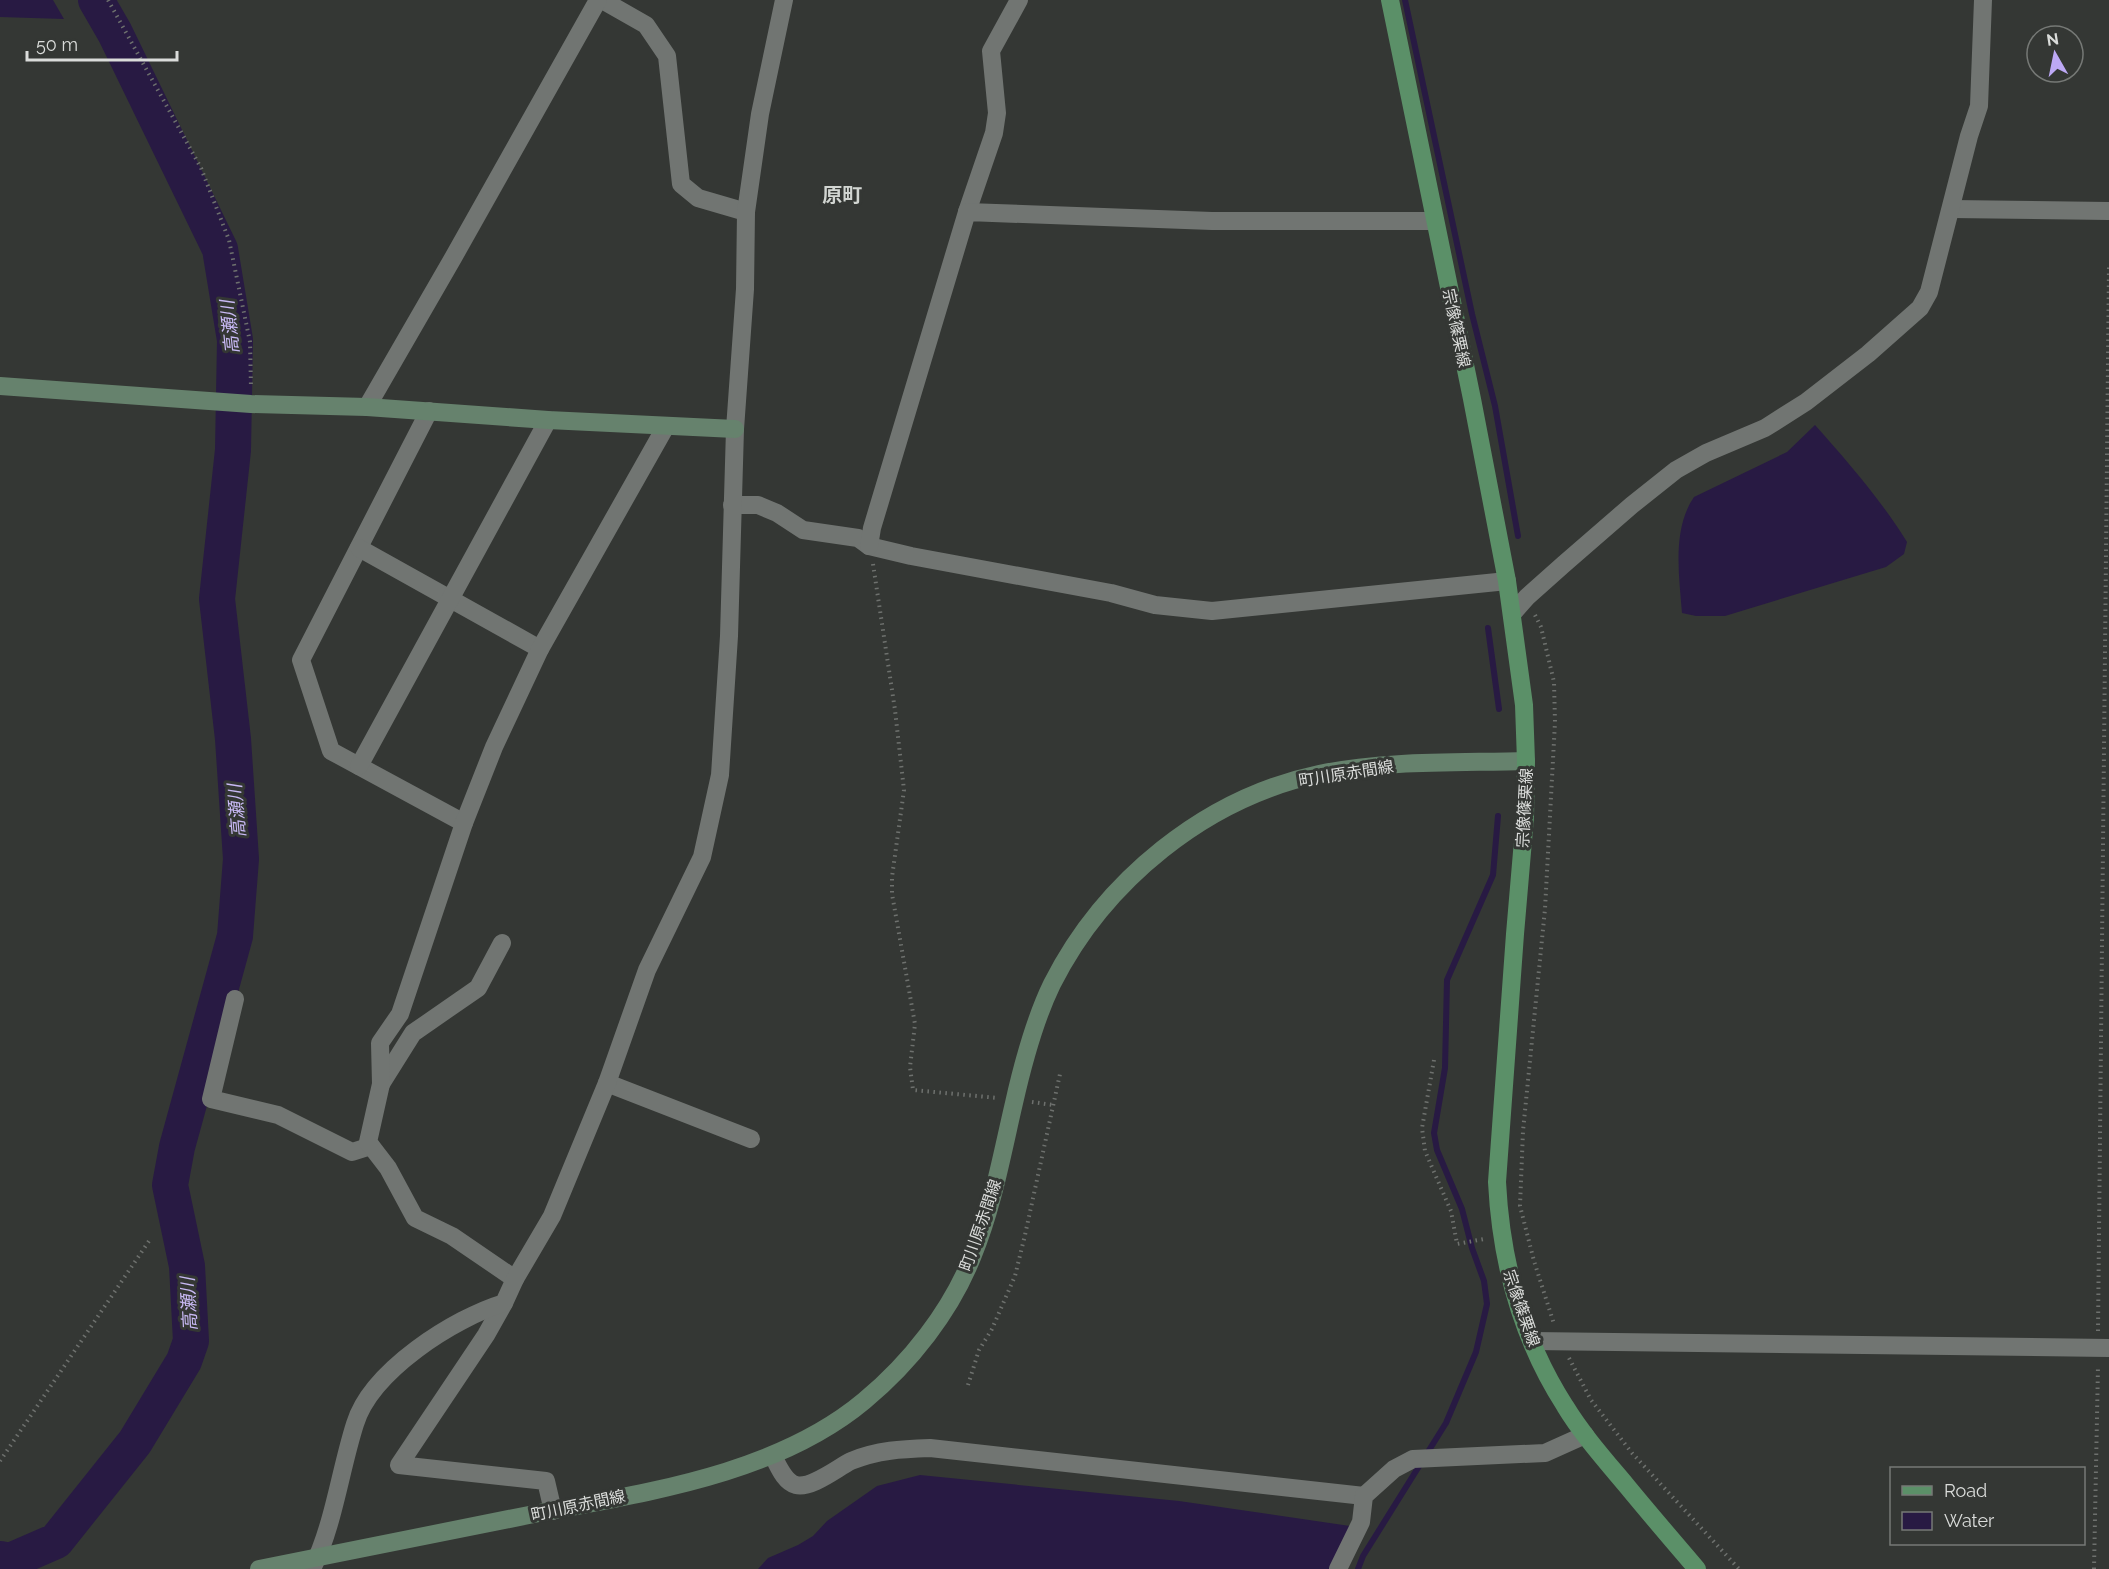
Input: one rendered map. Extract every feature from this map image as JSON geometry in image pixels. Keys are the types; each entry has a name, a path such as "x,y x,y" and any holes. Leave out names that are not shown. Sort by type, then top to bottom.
{"main road":[{"name":"宗像篠栗線","path":"1390,0 1507,581 1524,705 1525,817 1498,1149 1498,1209 1508,1273 1532,1341 1549,1380 1584,1435 1697,1569"},
{"path":"0,386 251,404 366,407 548,420 735,429"},
{"name":"町川原赤間線","path":"259,1569 315,1563 708,1477 773,1456 835,1422 864,1401 911,1355 949,1302 972,1258 997,1182 1015,1099 1037,1020 1052,984 1099,912 1152,857 1181,836 1247,797 1322,774 1411,764 1526,761"}],"street":[{"path":"366,407 600,0 646,25 667,56 681,184 698,198 746,212"},
{"path":"553,1511 546,1481 399,1465 486,1335 515,1279 552,1216 607,1083 647,970 702,857 720,775 729,636 735,429 745,290 746,212 760,114 784,0"},
{"path":"869,546 872,528 967,212 994,133 997,113 991,51 1019,0"},
{"path":"1512,614 1527,597 1632,505 1676,470 1706,453 1765,428 1806,402 1868,354 1920,308 1929,292 1968,136 1979,106 1983,0"},
{"path":"1951,209 2109,211"},
{"path":"967,212 1212,221 1435,221"},
{"path":"429,411 301,660 331,752 464,823"},
{"path":"359,766 548,420"},
{"path":"515,1279 453,1236 415,1218 388,1168 368,1142 381,1084 380,1043 400,1014 464,823 494,747 540,649 666,426"},
{"path":"732,505 758,505 777,513 804,530 858,538 869,546 911,556 1111,593 1155,605 1212,611 1507,581"},
{"path":"359,548 540,649"},
{"path":"381,1084 413,1033 478,988 502,944"},
{"path":"235,999 211,1099 278,1115 352,1152 371,1146"},
{"path":"607,1083 751,1139"},
{"path":"315,1563 355,1421 369,1396 410,1353 483,1309 504,1303"},
{"path":"1532,1341 2103,1348"},
{"path":"1338,1569 1361,1522 1364,1496 1394,1469 1413,1460 1545,1453 1584,1435"},
{"path":"773,1456 787,1480 796,1485 811,1483 852,1461 891,1449 930,1448 1364,1496"}],"path":[{"path":"108,0 201,168 229,240 250,342 251,404"},
{"path":"2094,1569 2103,1348 2109,264"},
{"path":"869,546 895,710 904,790 892,877 892,894 915,1024 910,1066 913,1090 1015,1099"},
{"path":"1527,597 1540,627 1554,682 1555,722 1545,909 1523,1131 1520,1206 1553,1322 1591,1400 1632,1452 1739,1569"},
{"path":"1434,1060 1422,1128 1425,1151 1451,1211 1457,1244 1503,1235"},
{"path":"968,1385 979,1350 992,1329 1015,1276 1060,1074"},
{"path":"0,1461 151,1238"}],"water":[{"path":"0,0 53,0 64,19 0,17"},
{"path":"1815,425 1864,482 1897,526 1907,542 1904,554 1886,567 1725,616 1696,616 1682,613 1680,538 1682,523 1694,497 1787,452"},
{"path":"920,1475 1179,1501 1350,1526 1334,1569 758,1569 768,1558 813,1536 827,1521 877,1486"}],"waterway":[{"name":"高瀬川","path":"0,1559 10,1561 56,1541 135,1442 184,1361 191,1341 187,1266 170,1185 177,1147 235,936 241,859 233,739 217,599 233,450 235,340 220,249 115,33 96,0"},
{"path":"1405,0 1472,314 1495,406 1518,536"},
{"path":"1488,628 1499,709"},
{"path":"1358,1569 1363,1556 1446,1423 1476,1352 1487,1304 1484,1281 1472,1248 1462,1209 1437,1150 1434,1133 1445,1068 1447,980 1493,875 1498,816"}],"district":[{"name":"原町","path":"842,195"}]}
